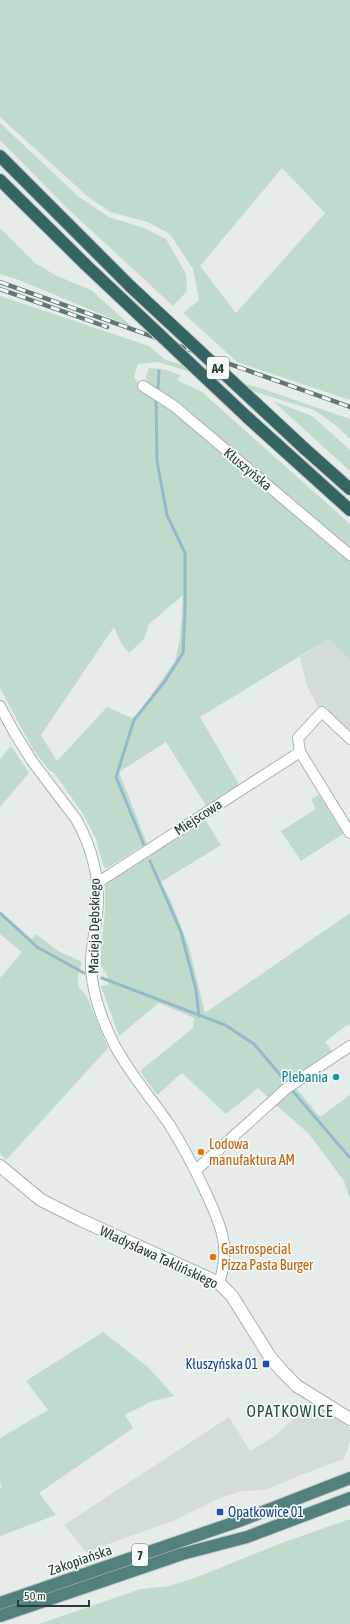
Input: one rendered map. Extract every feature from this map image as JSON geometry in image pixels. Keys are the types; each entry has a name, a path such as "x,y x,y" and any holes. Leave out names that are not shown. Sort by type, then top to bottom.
{"highway":[{"name":"A4","path":"0,156 131,287 350,489"},
{"name":"A4","path":"0,180 86,265 247,417 350,510"},
{"name":"Zakopiańska","path":"0,1603 242,1520 350,1478"},
{"name":"Zakopiańska","path":"0,1616 168,1559 247,1537 350,1498"}],"street":[{"name":"Kłuszyńska","path":"143,386 174,406 350,555"},
{"name":"Macieja Dębskiego","path":"0,706 32,761 64,802 82,829 93,856 97,883 98,912 91,962 94,988 101,1011 115,1046 128,1069 169,1125 196,1170 219,1222 224,1244 224,1268 219,1283"},
{"path":"350,739 322,712 298,738 300,752 350,833"},
{"name":"Miejscowa","path":"97,883 300,752"},
{"path":"196,1170 287,1088 350,1046"},
{"name":"Władysława Taklińskiego","path":"0,1166 41,1200 132,1244 219,1283 232,1296 270,1357 283,1372 297,1386 350,1419"}],"shaded area":[{"path":"328,639 350,661 350,732 329,714 327,711 329,709 324,705 319,709 307,686 300,657"},
{"path":"311,1402 350,1428 350,1441 344,1459 265,1490 241,1491 218,1499 173,1521 86,1552 64,1525 229,1417 250,1451 276,1435"}],"green space":[{"path":"0,0 350,0 350,400 237,362 183,313 199,300 193,269 170,234 148,222 110,212 86,195 0,117","holes":["282,168 325,213 236,313 200,266"]},
{"path":"0,123 79,197 109,217 144,228 166,239 186,274 187,291 173,306 67,208 0,140"},
{"path":"0,228 35,263 55,275 91,290 132,327 19,280 0,274"},
{"path":"0,296 149,346 166,360 263,389 350,419 350,439 338,427 314,410 158,362 138,364 134,377 142,389 167,404 350,559 350,661 328,639 200,717 240,786 207,807 166,742 119,772 147,843 107,868 104,868 96,839 82,812 54,773 49,770 32,748 0,688","holes":["183,595 180,638 175,661 138,714 132,718 107,707 57,761 41,735 114,627 121,643 129,653 144,639 149,624"]},
{"path":"149,368 163,369 181,375 177,380 202,392 350,524 350,551 152,389 145,378"},
{"path":"273,401 312,416 350,450 350,471"},
{"path":"11,746 29,773 0,807 0,759"},
{"path":"319,795 343,834 301,861 281,831 316,809 311,799"},
{"path":"204,818 221,845 161,882 171,901 189,947 205,1013 350,913 350,1027 348,1024 325,1042 334,1053 269,1098 258,1088 226,1114 182,1073 157,1095 140,1071 193,1028 194,1018 159,1003 119,1036 101,986 108,985 108,977 101,966 105,909 105,882"},
{"path":"0,911 32,939 36,934 58,951 82,962 78,975 78,986 87,997 108,1048 6,1160 0,1153 0,978 22,952 0,934"},
{"path":"295,1087 320,1117 350,1095 350,1199 344,1181 309,1134 274,1103"},
{"path":"103,1332 149,1368 174,1396 152,1401 125,1415 133,1428 39,1493 56,1515 0,1536 0,1488 2,1487 0,1483 0,1438 48,1410 26,1381"},
{"path":"350,1520 350,1624 39,1624 141,1589 169,1586 195,1578 279,1544"}],"waterway":[{"path":"158,389 159,371"},
{"path":"144,845 116,777 134,720 165,681 183,653 185,611 185,553 167,515 157,461 156,399"},
{"path":"150,861 181,932 196,990 199,1016"},
{"path":"0,913 37,947 84,973"},
{"path":"102,978 225,1025 254,1044 287,1083"},
{"path":"291,1089 350,1158"}],"railway":[{"path":"0,282 350,407"},
{"path":"0,289 107,327"}],"place":[{"name":"Plebania","path":"336,1077"},
{"name":"Lodowa manufaktura AM","path":"201,1152"},
{"name":"Gastrospecial Pizza Pasta Burger","path":"213,1257"},
{"name":"Kłuszyńska 01","path":"266,1364"},
{"name":"Opatkowice 01","path":"220,1512"}],"district":[{"name":"OPATKOWICE","path":"290,1411"}]}
